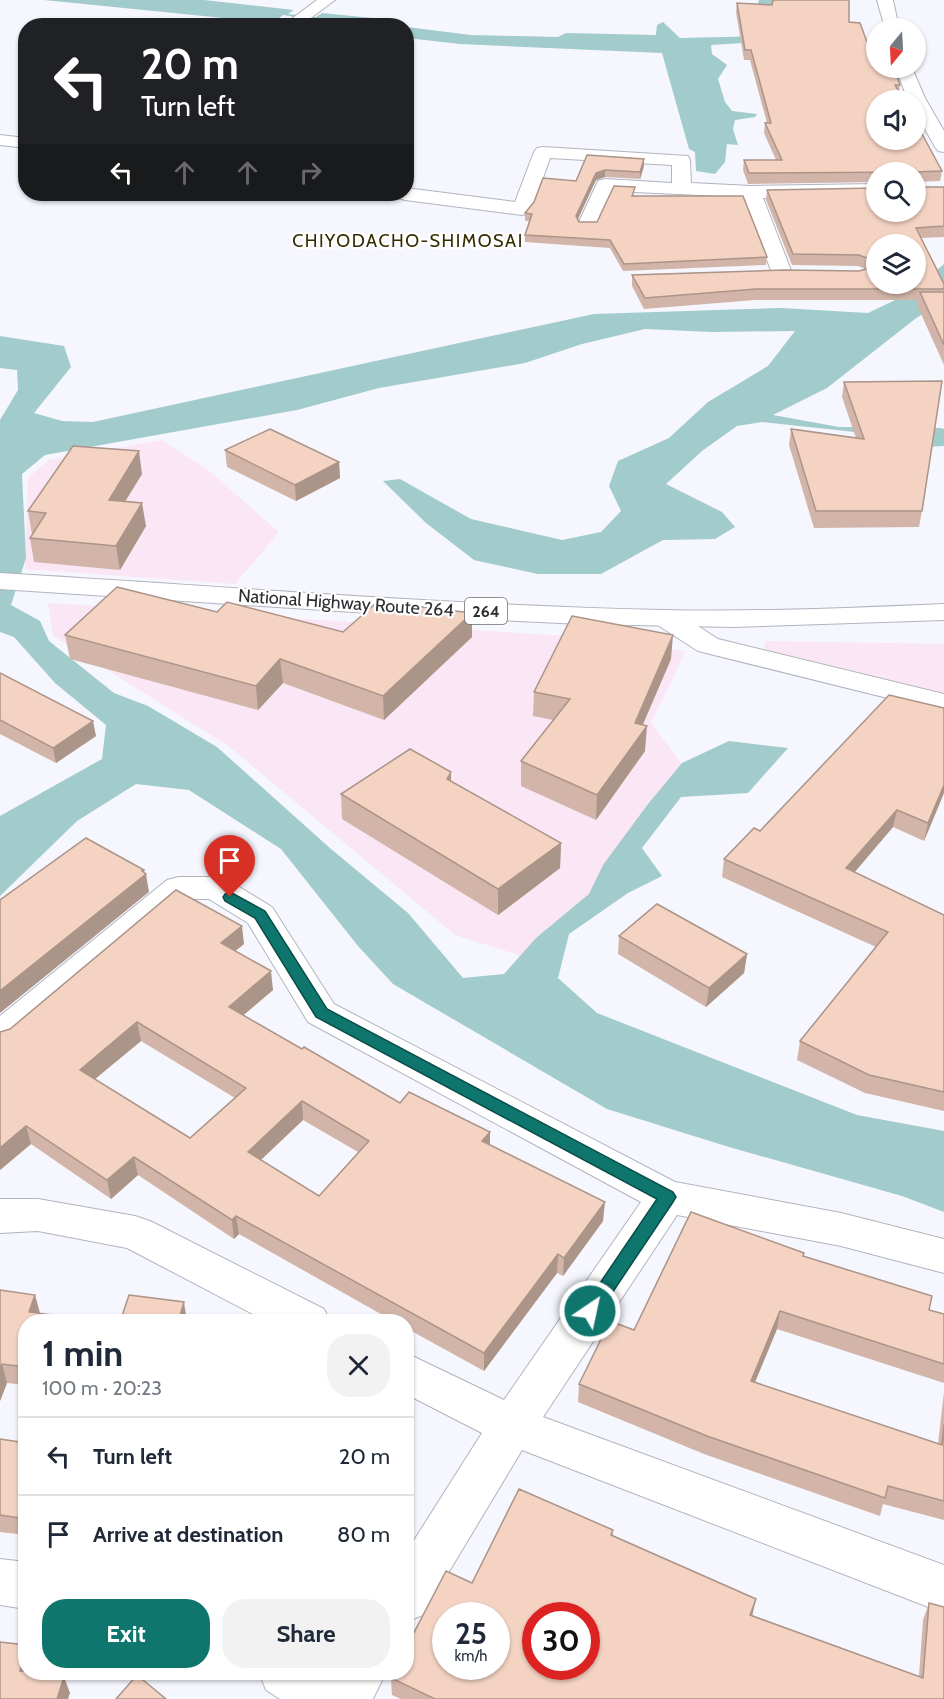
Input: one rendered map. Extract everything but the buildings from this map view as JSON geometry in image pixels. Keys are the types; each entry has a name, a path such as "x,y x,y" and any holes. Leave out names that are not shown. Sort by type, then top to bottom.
{"main road":[{"path":"299,18 327,0"},
{"path":"885,0 890,18"},
{"path":"910,78 936,123 944,147"},
{"path":"0,140 18,142"},
{"path":"414,195 522,209 543,152 681,160 682,190"},
{"path":"588,224 604,185 751,192 866,190"},
{"path":"751,192 782,273"},
{"path":"758,273 803,273"},
{"name":"National Highway Route 264","path":"0,581 415,607 666,618 791,618 944,612"},
{"path":"666,618 708,645 944,703"},
{"path":"0,1036 179,888 216,888 260,915 321,1013 667,1197 774,1215 888,1240 944,1256"},
{"path":"414,1585 512,1426 667,1197"},
{"path":"0,1216 38,1215 135,1233 293,1314"},
{"path":"414,1376 512,1426 944,1589"},
{"path":"0,1582 18,1585"},
{"path":"296,1680 324,1699"},
{"path":"345,1699 356,1680"}],"shaded area":[{"path":"44,0 204,0 294,10 288,14 316,17 322,13 372,18 302,18 283,15 279,18 223,18"},
{"path":"759,0 775,0 799,8 799,12 782,15 789,19 778,22 792,35 792,45 759,42 711,45 712,54 727,65 718,79 725,102 732,111 757,114 755,117 735,120 733,129 738,145 727,144 725,162 715,174 696,171 695,152 689,149 662,53 460,44 414,39 414,28 471,35 558,37 566,33 656,35 657,25 663,22 680,38 764,36 762,27 768,16 758,3"},
{"path":"944,264 944,300 915,319 827,388 773,415 839,427 941,428 944,429 944,446 924,447 864,433 762,422 737,426 702,451 666,484 722,512 735,527 715,539 663,540 601,574 538,574 474,560 426,523 383,481 400,479 471,519 562,540 601,532 621,511 609,486 618,461 669,438 708,402 768,366 795,331 712,332 645,329 582,344 525,363 379,388 297,410 45,455 22,474 26,558 11,605 40,621 49,641 114,693 148,706 217,747 331,849 408,913 463,978 504,974 536,938 589,894 603,865 682,763 729,741 788,748 748,793 681,797 642,848 662,876 628,893 569,934 558,978 597,1013 857,1115 944,1131 944,1212 902,1196 729,1147 607,1109 393,984 358,946 281,849 189,790 136,784 77,821 0,896 0,816 102,759 106,725 55,683 14,637 0,632 0,420 18,390 17,370 0,368 0,336 64,346 71,367 34,413 62,421 93,422 594,314 781,308 868,313 908,294 926,294 926,279"},
{"path":"162,440 209,471 279,532 235,584 25,569 28,478 49,460"},
{"path":"48,603 632,640 685,652 651,723 686,770 541,962 455,935 227,745 53,636"},
{"path":"766,641 944,644 944,700 764,650"}],"district":[{"name":"CHIYODACHO-SHIMOSAI","path":"408,241"}],"route":[{"path":"230,897 260,915 321,1013 667,1197 590,1311"}]}
